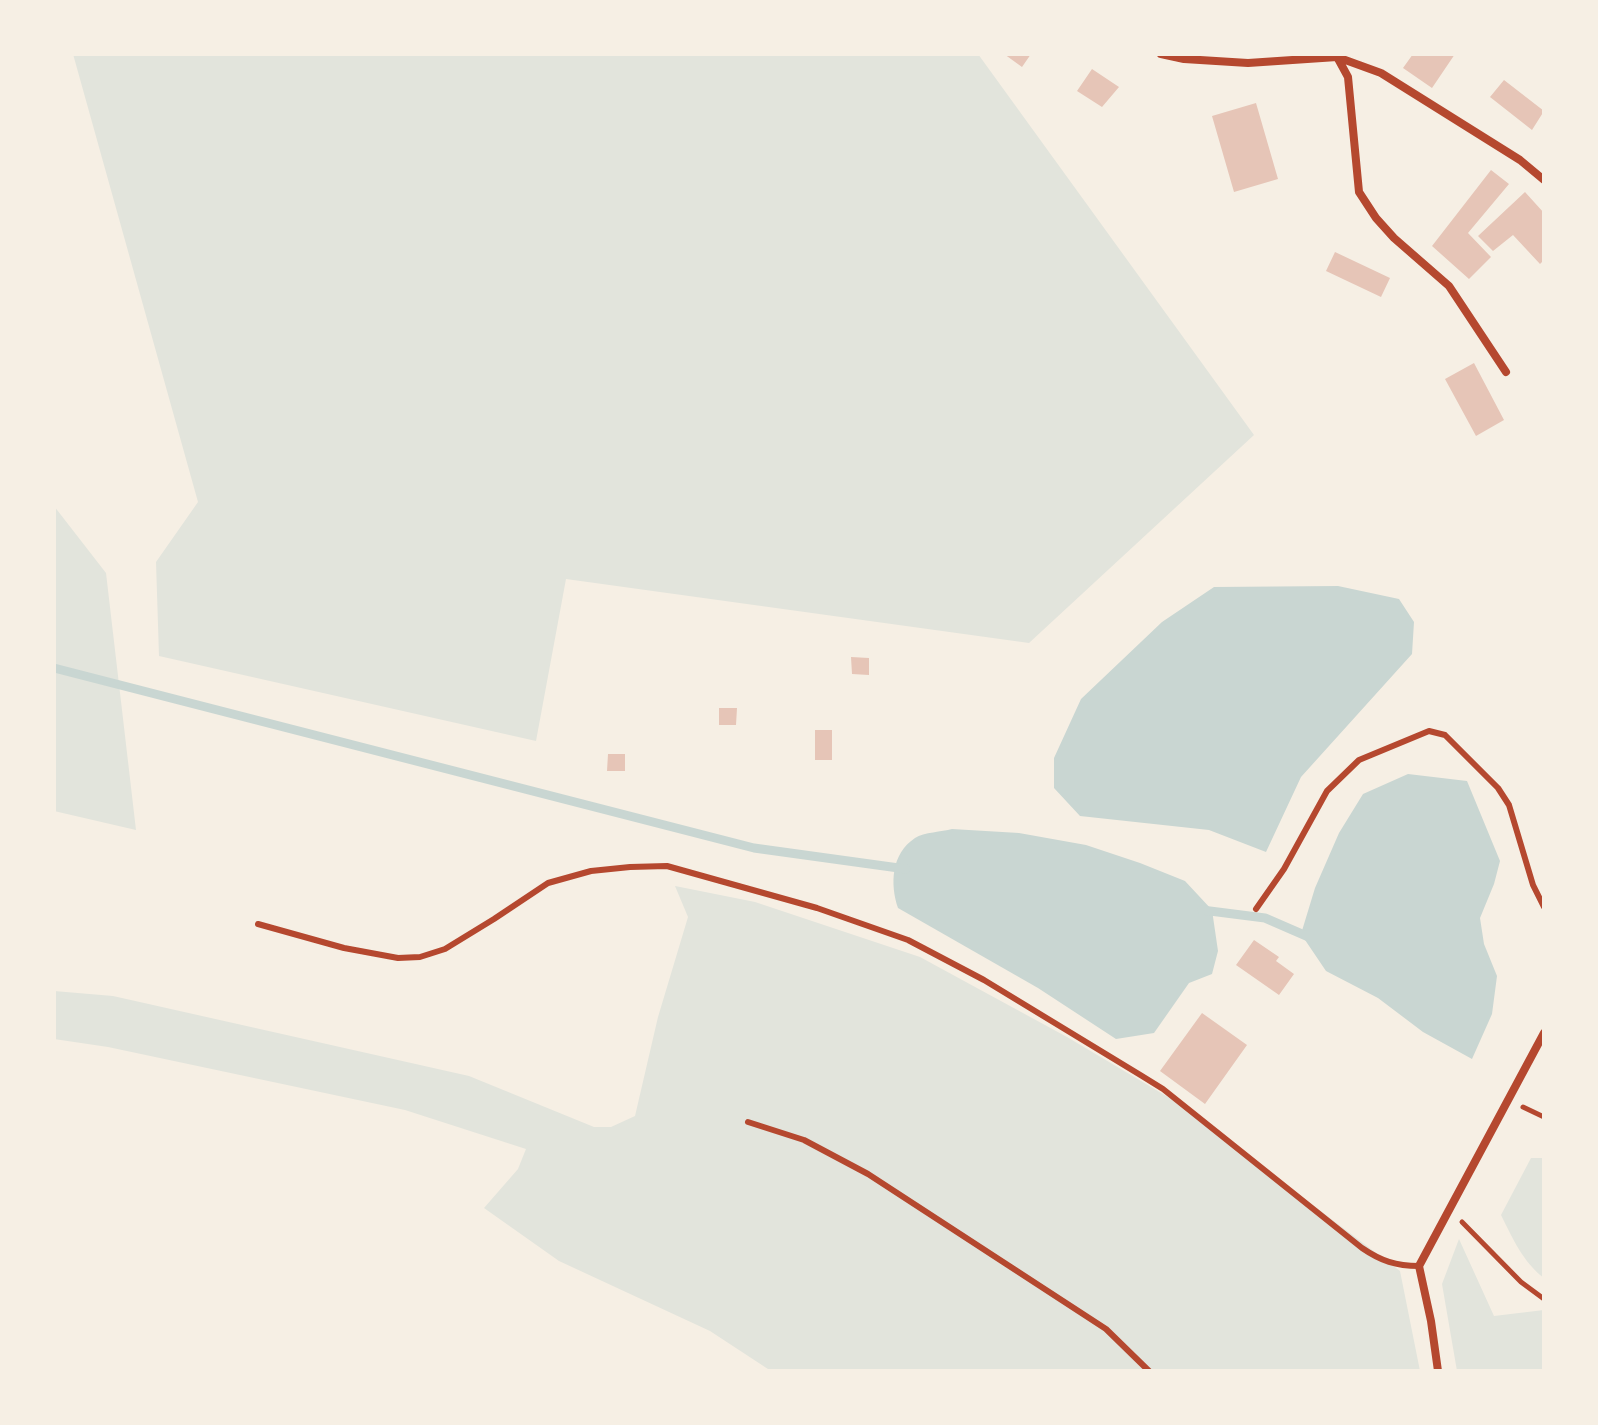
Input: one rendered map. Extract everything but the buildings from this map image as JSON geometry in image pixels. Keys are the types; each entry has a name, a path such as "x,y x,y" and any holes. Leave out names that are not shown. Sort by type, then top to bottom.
{"street":[{"path":"1161,54 1184,59 1248,63 1337,55 1381,73 1520,160 1544,180"},
{"path":"1337,55 1348,77 1359,192 1394,238 1449,286 1506,372"},
{"path":"1438,1371 1419,1266 1544,1033"}],"lane":[{"path":"1256,909 1284,869 1327,791 1359,760 1429,731 1445,735 1498,788 1509,805 1533,885 1544,907"},
{"path":"258,924 344,948 398,958 420,957 445,949 548,883 591,871 630,867 667,866 817,908 908,940 984,980 1163,1089 1380,1260 1401,1266 1419,1266"},
{"path":"748,1122 804,1140 868,1174 1106,1329 1149,1371"}],"path":[{"path":"1452,1204 1464,1226 1521,1282 1544,1299"}],"shaded area":[{"path":"73,54 978,54 1254,435 1029,643 566,579 536,741 159,656 156,562 198,502"},
{"path":"54,506 106,573 136,830 54,811"},
{"path":"1338,586 1399,599 1414,622 1412,654 1301,777 1266,852 1209,830 1080,816 1054,788 1054,758 1081,699 1162,622 1214,587"},
{"path":"1408,774 1467,781 1500,861 1480,918 1484,944 1497,976 1492,1014 1472,1059 1423,1032 1378,998 1326,971 1301,934 1315,888 1339,833 1363,794"},
{"path":"952,829 1019,833 1086,845 1185,881 1212,910 1218,951 1212,974 1189,983 1154,1033 1116,1039 1038,988 898,908 894,870 901,852 919,836"},
{"path":"675,886 755,902 920,957 1067,1037 1178,1103 1400,1271 1420,1371 771,1371 710,1331 559,1261 484,1208 518,1169 526,1149 405,1110 108,1047 54,1039 54,991 113,996 469,1076 594,1127 611,1127 635,1116 658,1017 688,917"},
{"path":"1531,1158 1544,1158 1544,1278 1524,1257 1501,1215"},
{"path":"1459,1239 1494,1316 1544,1310 1544,1371 1457,1371 1442,1284"}],"waterway":[{"path":"54,668 754,848 906,869"},
{"path":"1202,910 1265,918 1311,938"}]}
